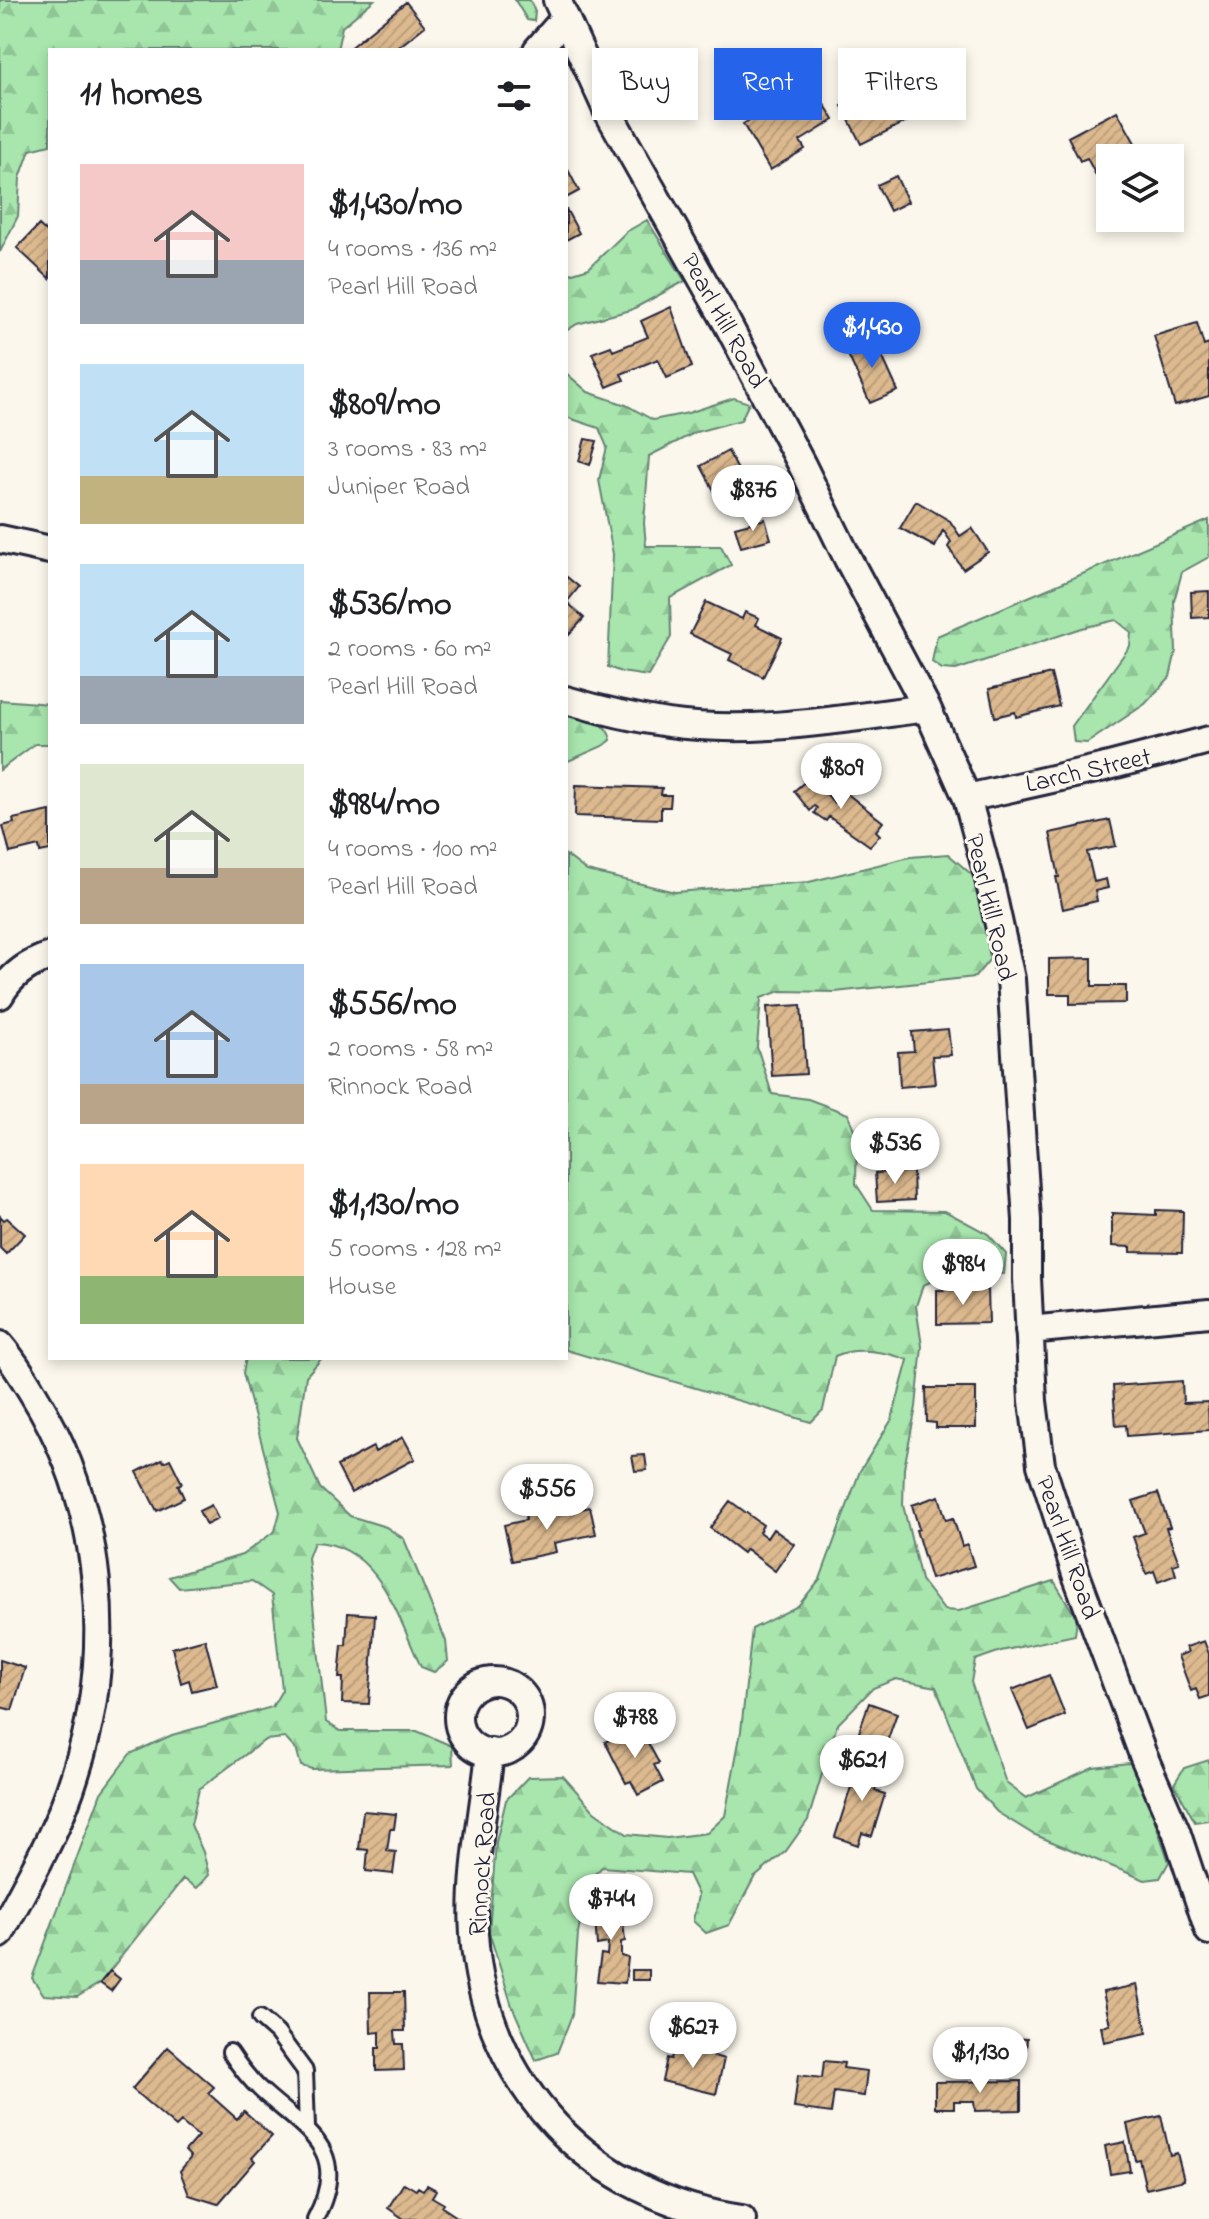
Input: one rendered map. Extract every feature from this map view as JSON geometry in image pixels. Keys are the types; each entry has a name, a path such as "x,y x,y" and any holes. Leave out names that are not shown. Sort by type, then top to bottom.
{"street":[{"path":"538,48 561,9"},
{"name":"Pearl Hill Road","path":"561,9 607,110 733,334 927,708 967,798 1011,979 1027,1220 1029,1330 1041,1465 1077,1577 1143,1755 1176,1831 1209,1931"},
{"path":"0,539 48,550"},
{"path":"568,701 634,718 713,726 797,724 927,708"},
{"name":"Larch Street","path":"967,798 1209,740"},
{"path":"0,995 7,983 33,962 48,957"},
{"path":"1029,1330 1209,1313"},
{"path":"0,1345 44,1411 70,1465 92,1556 99,1624 94,1700 75,1776 50,1836 0,1934"},
{"name":"Rinnock Road","path":"490,1752 474,1934 486,2002 511,2065 537,2105 553,2123 570,2141 611,2173 676,2204 742,2219"}],"lane":[{"path":"260,2018 277,2033 305,2071 307,2128"},
{"path":"230,2052 262,2091 307,2128 320,2145 328,2172 326,2194 315,2219"}],"green space":[{"path":"0,0 374,0 342,27 337,48 48,48 48,146 30,150 20,178 18,216 0,252"},
{"path":"515,0 530,0 535,12 534,21 527,20"},
{"path":"647,220 685,281 631,310 577,324 568,330 568,274 589,268 626,232"},
{"path":"568,375 588,392 626,405 653,420 688,413 734,398 749,403 741,420 696,432 649,456 644,523 646,546 721,546 731,565 670,598 671,637 648,676 608,667 613,554 599,480 607,447 599,428 568,418"},
{"path":"1209,520 1209,557 1182,572 1174,601 1176,651 1170,677 1145,704 1087,743 1074,742 1072,726 1130,646 1131,632 1116,620 1082,628 956,670 942,669 932,662 937,636"},
{"path":"0,700 48,704 48,744 35,744 0,770"},
{"path":"568,713 605,727 611,740 568,761"},
{"path":"948,854 978,880 990,959 975,977 835,992 780,991 761,998 757,1047 772,1094 808,1099 848,1114 857,1137 856,1184 873,1210 945,1211 988,1234 1006,1254 1004,1274 955,1272 923,1285 916,1306 922,1346 916,1407 904,1468 903,1505 921,1580 944,1610 959,1611 1054,1581 1077,1619 1075,1635 1001,1651 975,1660 971,1682 1006,1783 1026,1798 1093,1767 1129,1763 1137,1769 1169,1862 1160,1878 1145,1880 1033,1834 997,1812 976,1789 936,1687 896,1679 873,1688 837,1725 808,1820 786,1851 754,1878 729,1925 706,1933 693,1921 698,1895 688,1874 602,1867 587,1882 578,1934 572,2015 557,2053 536,2060 512,2006 489,1932 496,1842 506,1800 528,1777 563,1776 594,1811 627,1834 667,1838 707,1833 725,1816 741,1731 752,1629 798,1606 820,1579 860,1471 892,1419 908,1360 872,1351 853,1351 835,1356 823,1410 811,1422 568,1351 568,857 587,871 675,892 809,882 910,857"},
{"path":"246,1360 320,1360 306,1376 297,1438 320,1488 350,1516 386,1527 404,1539 446,1641 448,1661 434,1672 421,1667 394,1606 370,1570 355,1555 336,1546 314,1542 308,1558 326,1722 340,1731 417,1731 452,1746 453,1765 312,1769 301,1766 297,1751 285,1738 265,1740 199,1789 191,1825 209,1875 197,1888 183,1879 100,1983 77,1997 44,1995 32,1978 101,1793 130,1754 172,1735 272,1707 282,1690 272,1595 252,1581 179,1588 169,1577 242,1555 275,1531 280,1512 243,1373"},
{"path":"1209,1760 1209,1820 1195,1822 1174,1784 1184,1768"}],"building":[{"path":"406,2 425,26 398,48 349,48"},
{"path":"822,100 834,120 800,141 805,149 770,170 743,124 750,120 822,120"},
{"path":"1117,111 1136,144 1096,144 1096,176 1087,158 1080,161 1068,137"},
{"path":"849,120 910,120 861,144"},
{"path":"568,170 579,191 568,197"},
{"path":"896,176 908,202 890,211 877,185"},
{"path":"568,213 579,233 568,239"},
{"path":"39,225 48,233 48,277 17,248"},
{"path":"671,307 692,367 667,378 658,359 621,374 624,380 607,387 592,353 611,346 613,351 648,337 641,321"},
{"path":"1197,323 1204,346 1209,344 1209,396 1175,406 1154,336"},
{"path":"873,336 898,391 870,403 845,348"},
{"path":"585,439 597,441 590,465 579,461"},
{"path":"728,451 747,487 736,493 742,503 729,510 722,499 719,500 701,466"},
{"path":"916,501 950,521 960,536 972,528 988,552 963,569 948,547 951,542 943,530 935,547 900,528"},
{"path":"765,519 771,539 741,547 735,527"},
{"path":"568,578 579,587 568,601"},
{"path":"1209,591 1209,617 1192,618 1191,592"},
{"path":"706,602 742,619 745,612 759,618 756,625 782,638 763,677 729,660 732,654 690,634"},
{"path":"568,603 584,618 568,634"},
{"path":"1051,674 1059,706 1016,717 1015,712 995,717 989,689"},
{"path":"812,776 834,803 845,792 883,822 876,831 880,835 870,846 829,817 826,821 814,813 817,808 814,806 810,811 794,791"},
{"path":"576,785 662,788 661,795 671,795 670,807 661,807 661,819 575,816"},
{"path":"48,811 48,850 40,852 39,846 10,853 3,826 14,823 13,819"},
{"path":"1110,820 1116,846 1087,852 1094,882 1106,879 1108,888 1095,891 1097,901 1063,909 1050,833"},
{"path":"1092,958 1092,986 1126,986 1126,1003 1070,1004 1070,994 1049,994 1049,959"},
{"path":"801,1005 806,1074 772,1076 767,1007"},
{"path":"948,1029 951,1055 932,1056 935,1084 900,1087 898,1052 914,1051 912,1032"},
{"path":"913,1171 914,1200 877,1202 875,1173"},
{"path":"1156,1210 1183,1211 1182,1253 1131,1252 1131,1247 1112,1246 1112,1213 1156,1215"},
{"path":"0,1216 4,1220 7,1218 25,1234 6,1254 0,1248"},
{"path":"988,1289 989,1323 937,1324 937,1290"},
{"path":"1182,1381 1183,1403 1208,1402 1209,1430 1127,1436 1126,1425 1116,1426 1113,1386"},
{"path":"926,1388 976,1388 976,1428 936,1428 936,1423 927,1422"},
{"path":"403,1437 415,1459 351,1493 337,1466 373,1447 375,1452"},
{"path":"645,1455 647,1470 635,1471 632,1456"},
{"path":"162,1459 164,1462 170,1459 182,1483 178,1485 184,1498 157,1511 137,1472"},
{"path":"1158,1493 1179,1563 1173,1565 1176,1575 1158,1582 1154,1571 1146,1574 1133,1537 1145,1533 1133,1501"},
{"path":"939,1496 946,1520 953,1518 962,1546 967,1544 974,1566 931,1579 912,1505"},
{"path":"730,1501 763,1525 759,1532 767,1538 773,1529 794,1544 775,1571 746,1549 743,1553 710,1528"},
{"path":"211,1505 218,1519 206,1525 199,1511"},
{"path":"590,1507 596,1534 554,1543 556,1552 512,1561 504,1525 526,1520 525,1515 562,1508 563,1513"},
{"path":"348,1613 375,1615 369,1704 342,1703 343,1678 339,1678 342,1645 346,1645"},
{"path":"205,1639 217,1685 192,1691 189,1680 181,1683 172,1648"},
{"path":"1204,1641 1209,1654 1209,1696 1200,1699 1196,1689 1191,1691 1178,1656 1188,1652 1186,1647"},
{"path":"0,1660 25,1668 12,1710 0,1707"},
{"path":"1049,1675 1065,1715 1029,1730 1012,1690"},
{"path":"869,1703 897,1713 883,1753 855,1744"},
{"path":"638,1725 659,1763 654,1765 663,1782 638,1795 631,1781 626,1783 605,1742"},
{"path":"861,1756 883,1764 875,1791 885,1794 872,1836 862,1833 858,1845 835,1837"},
{"path":"363,1811 396,1814 387,1851 396,1852 393,1874 366,1871 368,1850 359,1849"},
{"path":"621,1902 625,1941 621,1942 621,1956 628,1958 625,1983 597,1981 601,1954 607,1955 608,1943 597,1945 594,1905"},
{"path":"632,1970 649,1970 649,1980 632,1980"},
{"path":"110,1971 120,1979 111,1991 100,1983"},
{"path":"1137,1985 1147,2033 1104,2042 1101,2026 1110,2025 1103,1992"},
{"path":"370,1992 404,1992 405,2031 395,2031 396,2044 403,2044 404,2070 376,2071 380,2032 371,2033"},
{"path":"1011,2038 1027,2039 1026,2051 1011,2050"},
{"path":"675,2044 724,2059 716,2094 662,2081 667,2058 671,2059"},
{"path":"168,2047 214,2087 208,2093 237,2119 244,2111 272,2136 218,2204 189,2195 180,2171 191,2157 185,2151 198,2136 181,2122 176,2127 132,2089"},
{"path":"824,2061 844,2063 843,2068 867,2071 864,2096 834,2092 831,2113 794,2108 798,2075 822,2078"},
{"path":"1021,2081 1021,2110 975,2111 974,2101 954,2101 954,2108 935,2108 935,2082"},
{"path":"1161,2116 1170,2155 1177,2153 1184,2180 1146,2189 1139,2159 1135,2160 1127,2124"},
{"path":"1125,2142 1130,2171 1110,2174 1105,2146"},
{"path":"404,2183 416,2190 418,2187 423,2190 427,2185 436,2190 432,2197 460,2219 404,2219 388,2208"}]}
